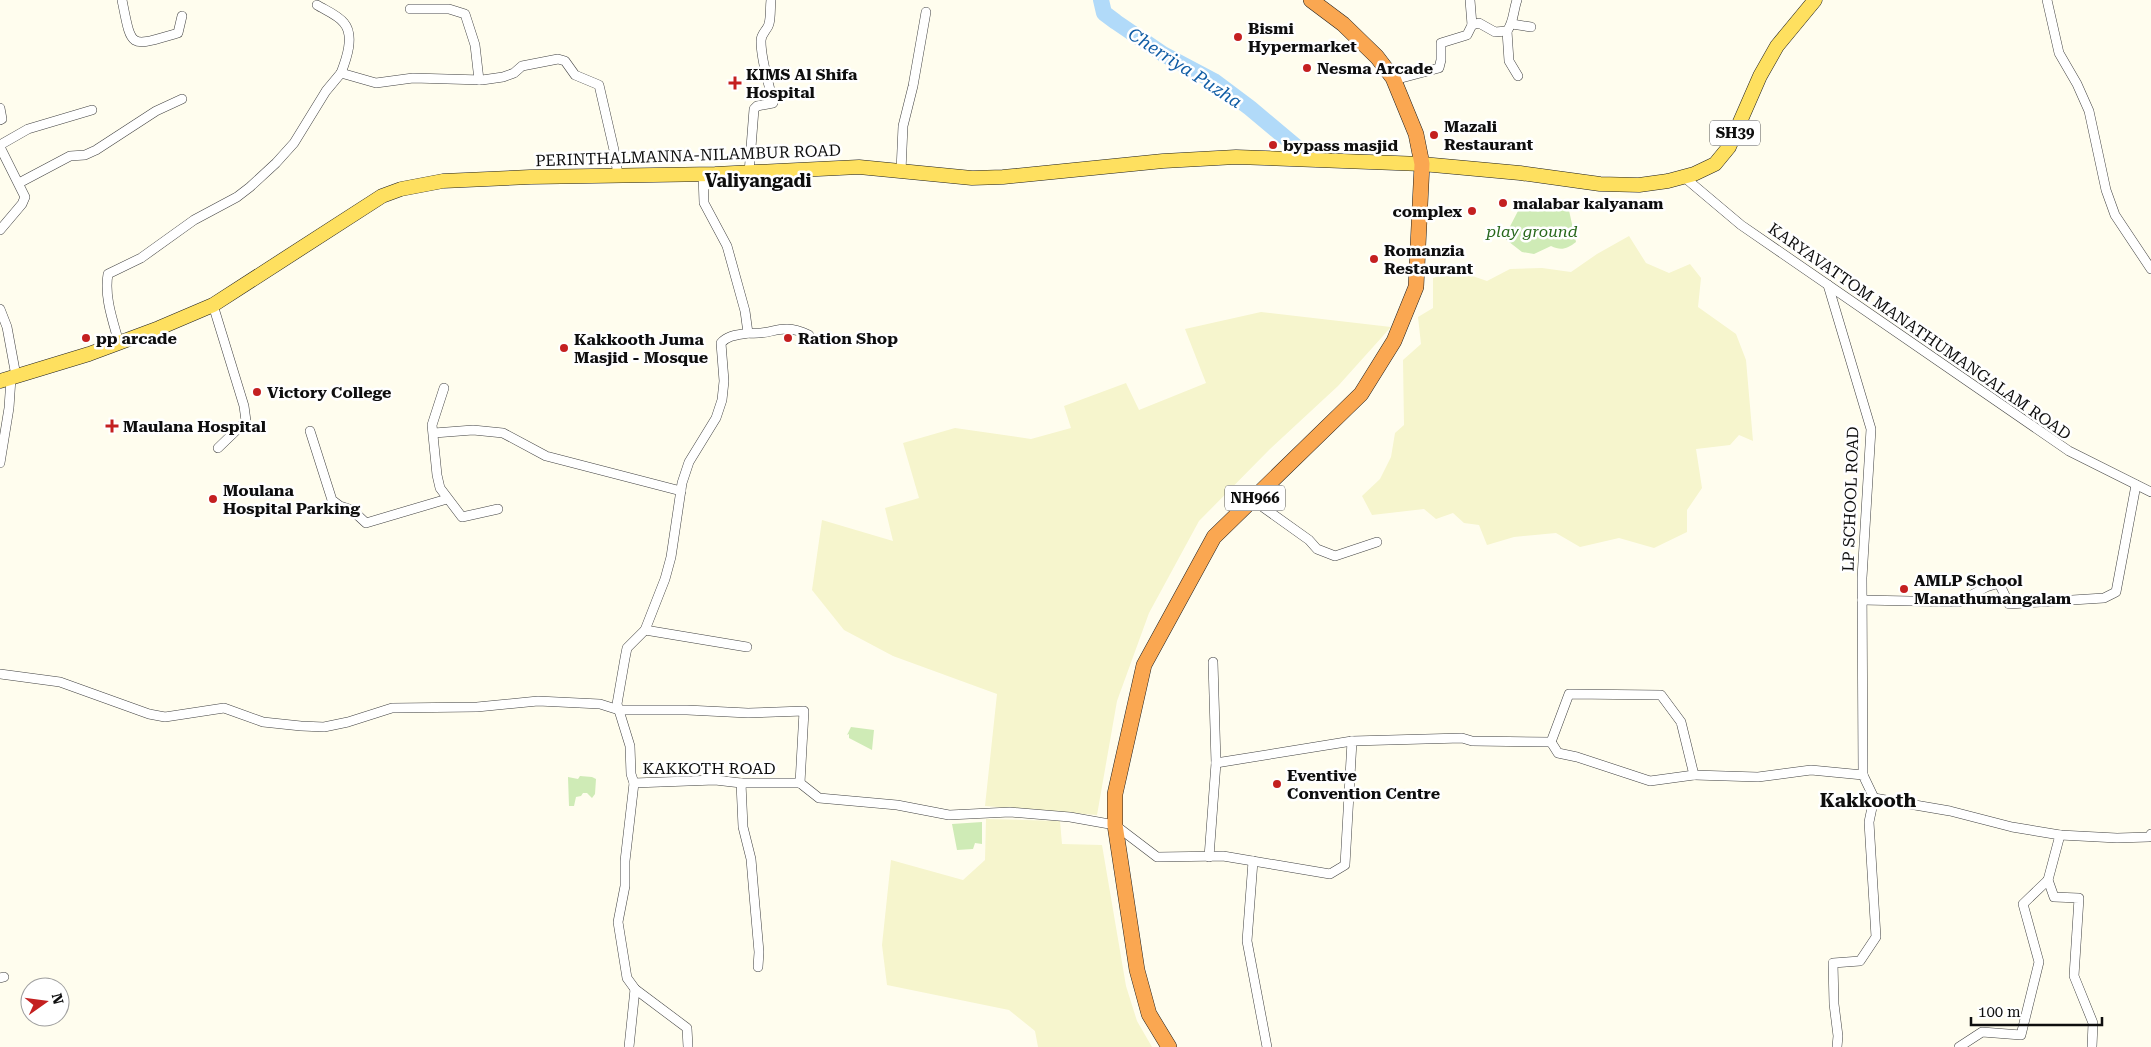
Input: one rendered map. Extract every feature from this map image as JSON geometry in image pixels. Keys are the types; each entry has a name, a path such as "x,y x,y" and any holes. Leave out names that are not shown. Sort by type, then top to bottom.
{"highway":[{"name":"NH966","path":"1169,1047 1149,1014 1137,970 1115,825 1115,794 1144,665 1214,537 1362,394 1394,340 1416,287 1422,164 1416,134 1394,80 1377,58 1360,39 1311,0"}],"main road":[{"name":"SH39","path":"1422,164 1520,173 1600,184 1640,185 1684,176 1715,164 1729,147 1764,68 1777,46 1815,0"},
{"name":"PERINTHALMANNA-NILAMBUR ROAD","path":"9,378 119,343 213,305 382,196 395,191 443,181 530,176 749,174 859,167 972,178 1004,177 1163,161 1236,157 1422,164"}],"street":[{"path":"122,0 129,33 134,41 141,43 178,33 182,16"},
{"path":"749,174 754,108 773,103 762,59 761,41 762,34 768,27 771,0"},
{"path":"1394,80 1439,68 1441,43 1467,35 1472,25 1470,0"},
{"path":"1517,0 1510,28 1509,61 1518,76"},
{"path":"2046,0 2059,53 2077,84 2089,111 2106,190 2115,215 2151,269"},
{"path":"119,343 108,298 106,284 108,274 141,258 194,220 237,197 250,187 276,163 294,142 326,91 340,73 348,53 346,26 339,18 317,5"},
{"path":"410,9 449,9 465,14 475,45 479,80"},
{"path":"900,171 903,126 913,86 926,12"},
{"path":"1472,25 1479,23 1496,32 1510,28 1531,26"},
{"path":"340,73 376,83 413,78 479,80 502,77 514,73 522,66 558,59 565,61 575,75 599,85 618,175"},
{"path":"19,184 70,156 77,157 96,150 156,111 182,99"},
{"path":"0,108 2,119 0,120"},
{"path":"0,230 22,204 25,197 0,146 28,128 92,110"},
{"path":"703,174 704,203 727,246 745,311 748,333"},
{"name":"KARYAVATTOM MANATHUMANGALAM ROAD","path":"1684,176 1740,225 2069,451 2151,492"},
{"name":"LP SCHOOL ROAD","path":"1828,286 1871,429 1862,600 1863,775"},
{"path":"213,305 244,406 246,421 218,448"},
{"path":"0,309 7,327 9,378 8,417 0,463"},
{"name":"KAKKOTH ROAD","path":"800,782 742,783 715,780 634,783 631,774 630,746 618,704 627,648 645,630 665,579 671,557 681,491 689,462 716,418 722,400 724,381 721,343 733,336 789,328 809,335"},
{"path":"444,388 432,425 440,488 462,517 498,510"},
{"path":"434,433 473,430 503,433 546,456 681,491"},
{"path":"310,431 332,500 340,506 352,510 366,523 447,499"},
{"path":"1862,600 1959,602 1986,587 1999,583 2009,604 2104,598 2116,592 2136,484"},
{"path":"1253,500 1308,540 1317,549 1335,556 1377,542"},
{"path":"645,630 747,647"},
{"path":"1209,856 1216,763 1213,662"},
{"path":"0,674 60,682 149,714 165,717 224,708 264,722 324,728 392,708 477,707 538,701 600,704 619,710 687,710 748,713 804,710 800,782 819,798 897,805 949,815 1010,812 1070,816 1115,825 1157,857 1223,856 1330,874 1345,865 1352,741"},
{"path":"1551,742 1568,694 1661,695 1681,722 1694,774"},
{"path":"1216,763 1352,741 1462,738 1472,741 1551,742"},
{"path":"1551,742 1558,753 1650,781 1694,774 1758,777 1811,770 1863,775 1874,798 1869,822 1877,923 1876,937 1860,961 1833,962 1837,1047"},
{"path":"634,783 625,861 625,886 618,922 628,978 635,989 687,1028 688,1047"},
{"path":"742,783 743,827 751,859 759,952 758,967"},
{"path":"1874,798 1950,811 2012,827 2060,835 2117,838 2150,836 2151,834"},
{"path":"1959,1047 1982,1032 2021,1035 2039,962 2022,904 2048,880 2060,835"},
{"path":"1253,861 1247,941 1268,1047"},
{"path":"2048,880 2054,897 2079,898 2074,976 2093,1023 2092,1047"},
{"path":"629,1047 635,989"}],"green space":[{"name":"play ground","path":"1568,206 1576,242 1567,248 1561,249 1551,246 1534,254 1522,252 1504,238 1518,211"},
{"path":"1629,236 1646,263 1669,273 1690,264 1701,278 1698,307 1736,334 1746,360 1753,441 1739,435 1730,445 1696,449 1702,488 1687,510 1687,532 1654,548 1619,538 1580,547 1556,533 1514,537 1487,545 1479,525 1464,523 1453,513 1436,519 1424,509 1372,515 1362,496 1380,479 1391,457 1395,433 1404,425 1403,360 1421,344 1418,317 1433,308 1433,278 1455,270 1487,281 1510,269 1542,268 1571,272 1597,254"},
{"path":"1261,312 1391,327 1338,386 1270,449 1199,521 1149,613 1117,701 1097,815 985,806 997,694 893,656 844,630 812,590 822,520 893,541 885,508 919,498 903,443 955,428 1031,439 1071,428 1064,406 1126,383 1139,410 1206,383 1185,329"},
{"path":"851,727 874,730 872,750 849,738 849,734 847,735"},
{"path":"580,776 596,779 595,794 592,798 587,793 583,793 581,796 576,797 574,806 569,806 568,777 578,779"},
{"path":"986,819 1060,821 1062,844 1102,845 1126,986 1137,1021 1152,1047 1038,1047 1035,1031 1009,1010 887,985 882,945 891,860 963,880 985,860"},
{"path":"982,822 982,844 975,843 973,849 957,850 952,824"}],"waterway":[{"name":"Cherriya Puzha","path":"1101,0 1104,13 1163,54 1214,81 1300,150"}],"place":[{"name":"Bismi Hypermarket","path":"1238,37"},
{"name":"Nesma Arcade","path":"1307,68"},
{"name":"KIMS Al Shifa Hospital","path":"735,83"},
{"name":"Mazali Restaurant","path":"1434,135"},
{"name":"bypass masjid","path":"1273,145"},
{"name":"malabar kalyanam","path":"1503,203"},
{"name":"complex","path":"1472,211"},
{"name":"Romanzia Restaurant","path":"1374,259"},
{"name":"pp arcade","path":"86,338"},
{"name":"Ration Shop","path":"788,338"},
{"name":"Kakkooth Juma Masjid - Mosque","path":"564,348"},
{"name":"Victory College","path":"257,392"},
{"name":"Maulana Hospital","path":"112,426"},
{"name":"Moulana Hospital Parking","path":"213,499"},
{"name":"AMLP School Manathumangalam","path":"1904,589"},
{"name":"Eventive Convention Centre","path":"1277,784"}],"district":[{"name":"Valiyangadi","path":"758,181"},
{"name":"Kakkooth","path":"1868,800"}]}
